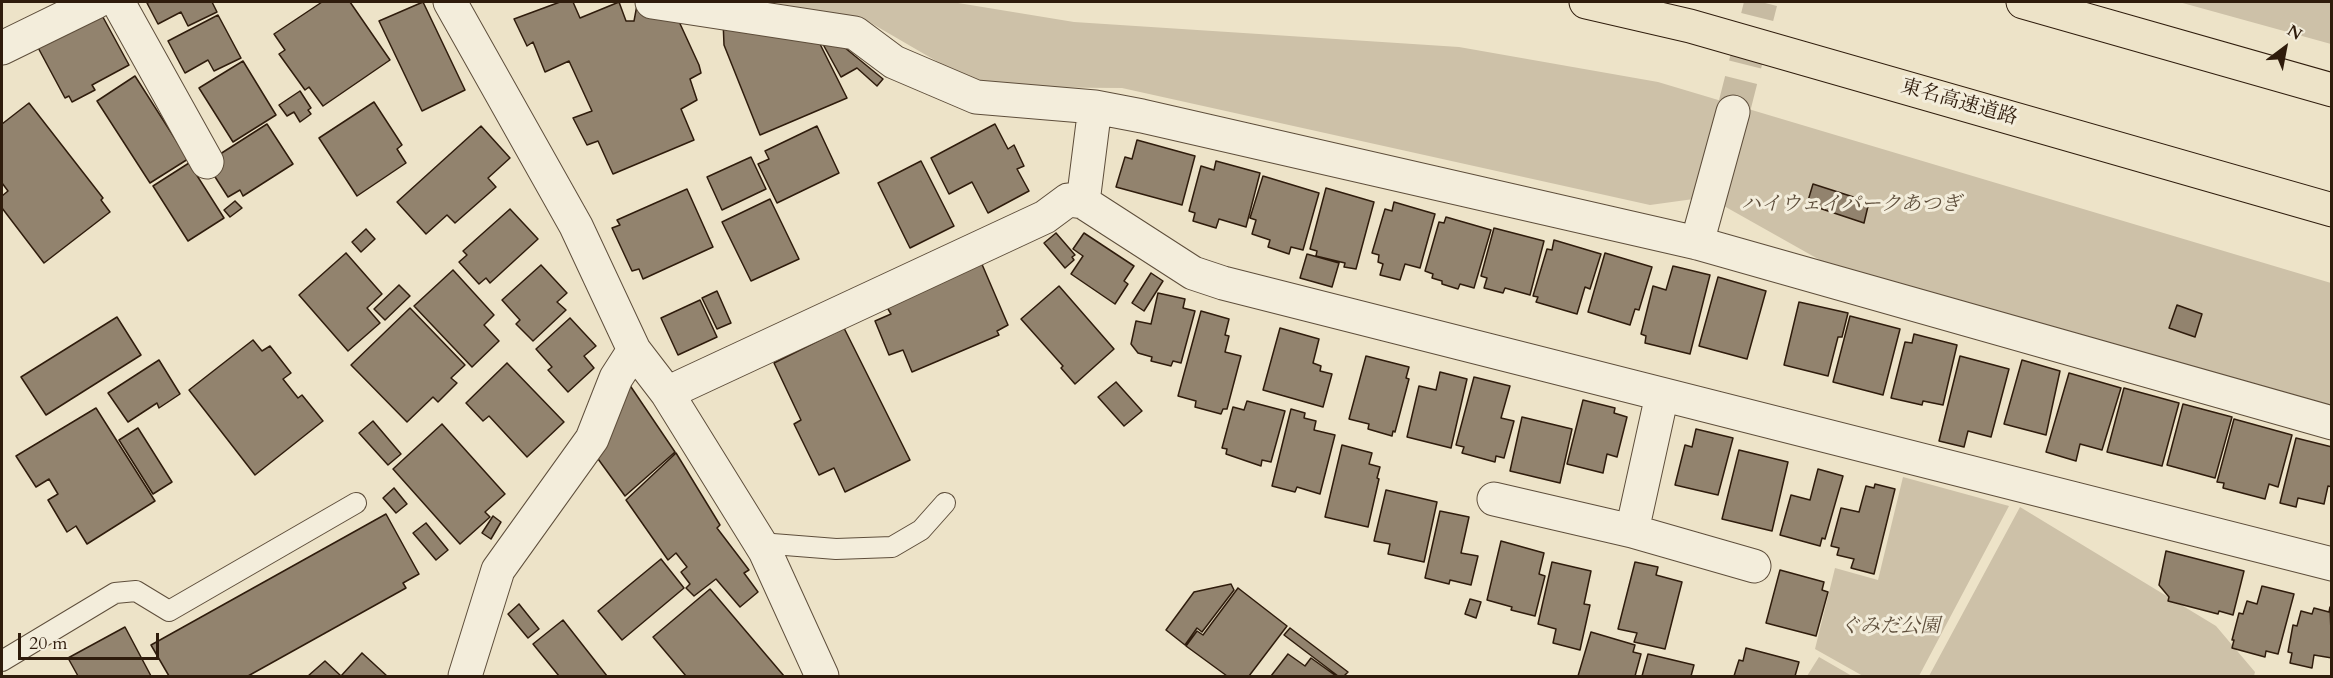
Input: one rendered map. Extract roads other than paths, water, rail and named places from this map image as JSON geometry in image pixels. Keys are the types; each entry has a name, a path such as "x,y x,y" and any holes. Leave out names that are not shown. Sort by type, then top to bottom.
{"highway":[{"name":"東名高速道路","path":"1586,2 1690,26 2331,210"},
{"path":"2023,2 2331,90"}],"street":[{"path":"2,48 96,2"},
{"path":"118,2 207,162"},
{"path":"450,2 576,225 634,350 668,393 760,543 822,676"},
{"path":"652,2 855,33 894,62 976,97 1095,107 1142,116 1697,243 2331,423"},
{"path":"1083,202 1095,107"},
{"path":"1697,243 1733,111"},
{"path":"668,393 1045,217 1068,201 1083,202 1193,273 1222,283 2331,564"},
{"path":"465,676 498,570 592,439 616,378 634,350"},
{"path":"1632,531 1662,395"},
{"path":"1494,499 1632,531 1754,566"}],"lane":[{"path":"2,661 115,593 136,591 169,611 356,503"},
{"path":"760,543 836,549 892,547 921,530 945,503"}],"tunnel":[{"path":"1733,112 1761,2"}],"park label":[{"name":"ハイウェイパークあつぎ","path":"1851,205"},
{"name":"ぐみだ公園","path":"1890,627"}]}
